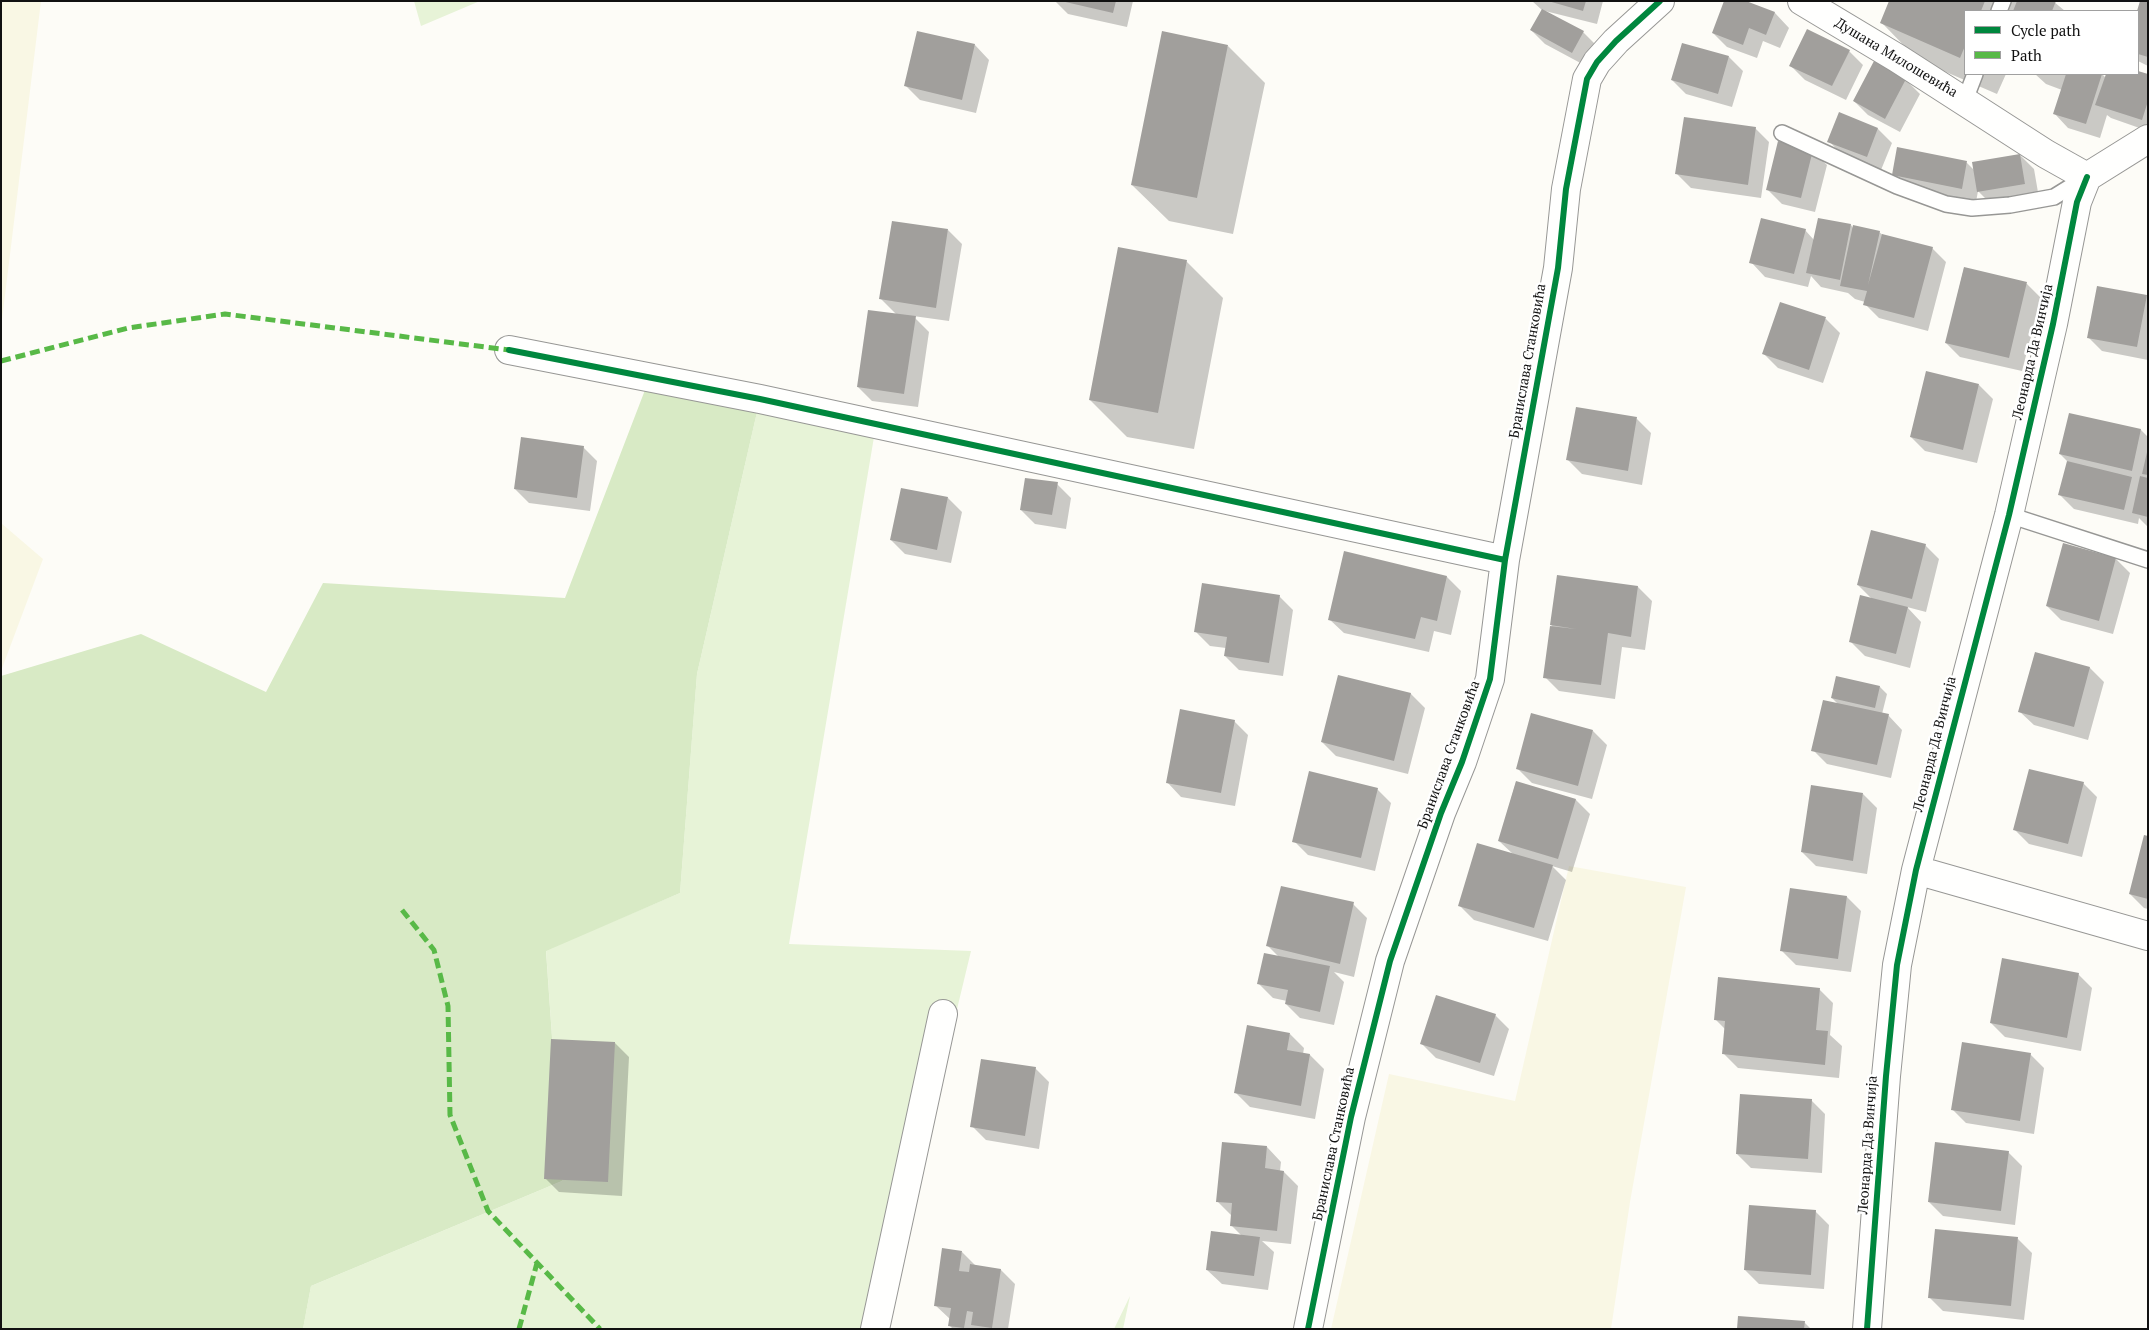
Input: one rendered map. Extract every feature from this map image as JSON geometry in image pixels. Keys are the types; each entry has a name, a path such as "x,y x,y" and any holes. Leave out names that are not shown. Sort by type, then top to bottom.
{"street":[{"name":"Бранислава Станковића","path":"1308,1329 1350,1117 1390,960 1490,679 1505,560 1558,268 1566,189 1587,79 1597,62 1616,40 1660,1"},
{"name":"Душана Милошевића","path":"1802,1 1965,100 2046,154 2087,177"},
{"path":"2087,177 2148,139"},
{"name":"Леонарда Да Винчија","path":"1867,1329 1890,1039 1898,965 1916,870 2008,515 2053,324 2077,202 2087,177"},
{"path":"509,350 760,399 1505,560"},
{"path":"1916,870 2148,936"},
{"path":"875,1329 943,1014"}],"lane":[{"name":"Душана Милошевића","path":"1965,100 1975,75"},
{"path":"1782,133 1897,186 1946,204 1972,208 2010,205 2054,197 2087,177"},
{"path":"2008,515 2148,560"}],"shaded area":[{"path":"1,1 41,1 1,328"},
{"path":"1,523 43,559 1,671"},
{"path":"1569,866 1686,887 1630,1202 1611,1329 1331,1329 1389,1074 1515,1101"}],"green space":[{"path":"414,1 480,1 421,26"},
{"path":"650,377 760,399 697,674 680,893 546,951 562,1181 311,1286 303,1329 1,1329 1,676 141,634 266,692 323,583 565,598"},
{"path":"760,399 876,425 789,944 971,951 880,1329 303,1329 311,1286 562,1181 546,950 680,893 697,674"},
{"path":"1130,1296 1123,1329 1114,1329"}],"building":[{"path":"1061,1 1116,1 1113,13"},
{"path":"1548,1 1586,1 1583,11"},
{"path":"1724,1 1746,1 1775,12 1766,35 1749,28 1743,45 1712,33"},
{"path":"1889,1 1985,1 1981,10 1964,10 1964,48 1960,58 1880,23"},
{"path":"2017,1 2056,1 2052,10 2013,10"},
{"path":"2140,1 2148,1 2148,57 2139,54 2139,10 2137,10"},
{"path":"1542,9 1584,31 1572,53 1530,30"},
{"path":"1807,29 1850,50 1832,86 1789,66"},
{"path":"917,31 975,44 962,100 904,86"},
{"path":"1162,31 1228,45 1197,198 1131,185"},
{"path":"1682,43 1729,56 1718,94 1671,80"},
{"path":"1874,61 1906,79 1885,119 1853,101"},
{"path":"2139,71 2148,74 2148,101 2142,120 2095,105 2106,75 2139,75"},
{"path":"2066,75 2102,75 2086,124 2053,114"},
{"path":"1839,112 1878,128 1867,157 1827,142"},
{"path":"1684,117 1756,127 1748,185 1675,174"},
{"path":"1778,141 1813,150 1801,198 1766,190"},
{"path":"1897,147 1967,161 1962,189 1892,175"},
{"path":"2020,154 2025,184 1977,192 1972,162"},
{"path":"1761,218 1806,229 1794,274 1749,263"},
{"path":"1818,218 1851,224 1840,280 1806,273"},
{"path":"892,221 948,229 936,308 879,299"},
{"path":"1853,225 1880,231 1868,285 1882,234 1933,247 1914,318 1863,305 1867,291 1840,286"},
{"path":"1118,247 1187,260 1158,413 1089,400"},
{"path":"1964,267 2027,282 2009,358 1945,343"},
{"path":"2097,286 2147,295 2137,347 2087,338"},
{"path":"1780,302 1826,317 1809,370 1762,354"},
{"path":"868,310 916,316 904,394 857,387"},
{"path":"1926,371 1979,384 1963,450 1910,437"},
{"path":"1576,407 1637,417 1628,471 1566,460"},
{"path":"2069,413 2141,429 2132,471 2059,454"},
{"path":"521,437 584,446 577,498 514,489"},
{"path":"2148,452 2148,475 2142,474"},
{"path":"2067,461 2132,477 2124,510 2058,495"},
{"path":"2140,476 2148,478 2148,517 2132,513"},
{"path":"1025,478 1058,482 1052,515 1020,510"},
{"path":"901,488 948,497 937,550 890,540"},
{"path":"1871,530 1926,544 1912,599 1857,585"},
{"path":"2063,543 2116,558 2099,621 2046,606"},
{"path":"1344,551 1447,576 1437,621 1421,617 1415,639 1328,620"},
{"path":"1557,575 1638,586 1631,637 1608,633 1601,685 1543,678 1550,626 1576,629 1550,625"},
{"path":"1202,583 1280,595 1269,663 1224,656 1227,637 1194,632"},
{"path":"1860,595 1908,607 1896,654 1849,642"},
{"path":"2035,652 2090,667 2074,727 2018,712"},
{"path":"1338,675 1411,693 1394,761 1321,742"},
{"path":"1836,676 1880,686 1875,708 1831,698"},
{"path":"1823,700 1889,714 1877,765 1811,751"},
{"path":"1180,709 1235,720 1221,793 1166,783"},
{"path":"1531,713 1593,730 1578,786 1516,769"},
{"path":"2029,769 2084,782 2068,844 2013,830"},
{"path":"1309,771 1378,788 1361,858 1292,842"},
{"path":"1516,781 1576,799 1558,859 1498,841"},
{"path":"1811,785 1863,793 1853,861 1801,852"},
{"path":"2144,835 2148,836 2148,899 2129,894"},
{"path":"1477,843 1553,865 1534,928 1458,906"},
{"path":"1281,886 1354,902 1340,964 1266,946"},
{"path":"1790,888 1847,896 1838,959 1780,951"},
{"path":"1264,953 1330,966 1320,1012 1285,1004 1288,990 1257,984"},
{"path":"2002,958 2079,973 2067,1038 1990,1023"},
{"path":"1718,977 1820,988 1816,1030 1828,1031 1825,1065 1722,1054 1725,1021 1714,1020"},
{"path":"1436,995 1496,1014 1480,1063 1420,1044"},
{"path":"1247,1025 1290,1033 1287,1050 1310,1054 1301,1106 1234,1093"},
{"path":"551,1039 615,1042 608,1182 544,1179"},
{"path":"1962,1042 2031,1053 2020,1121 1951,1110"},
{"path":"981,1059 1036,1067 1025,1136 970,1127"},
{"path":"1740,1094 1812,1099 1808,1159 1736,1154"},
{"path":"1222,1142 1267,1146 1265,1168 1284,1171 1277,1231 1230,1226 1232,1203 1216,1202"},
{"path":"1935,1142 2009,1151 2001,1211 1928,1202"},
{"path":"1749,1205 1816,1210 1811,1275 1744,1270"},
{"path":"1935,1229 2018,1237 2011,1306 1928,1298"},
{"path":"1211,1231 1260,1237 1254,1276 1206,1270"},
{"path":"942,1248 962,1251 959,1271 969,1272 970,1264 1001,1269 992,1328 971,1325 973,1312 967,1311 964,1328 948,1326 951,1308 934,1306"},
{"path":"1738,1316 1805,1321 1804,1329 1737,1329"}],"marked path":[{"path":"1,361 128,328 225,314 509,350"},
{"path":"402,910 434,950 448,1006 450,1115 488,1211 600,1329"},
{"path":"519,1329 537,1263"}],"cycle path":[{"path":"1308,1329 1351,1117 1390,961 1490,679 1505,560 1558,268 1566,189 1587,79 1597,62 1616,41 1660,1"},
{"path":"1867,1329 1886,1076 1897,965 1916,870 2009,515 2053,324 2077,202 2087,177"},
{"path":"509,350 760,399 1505,560"}]}
